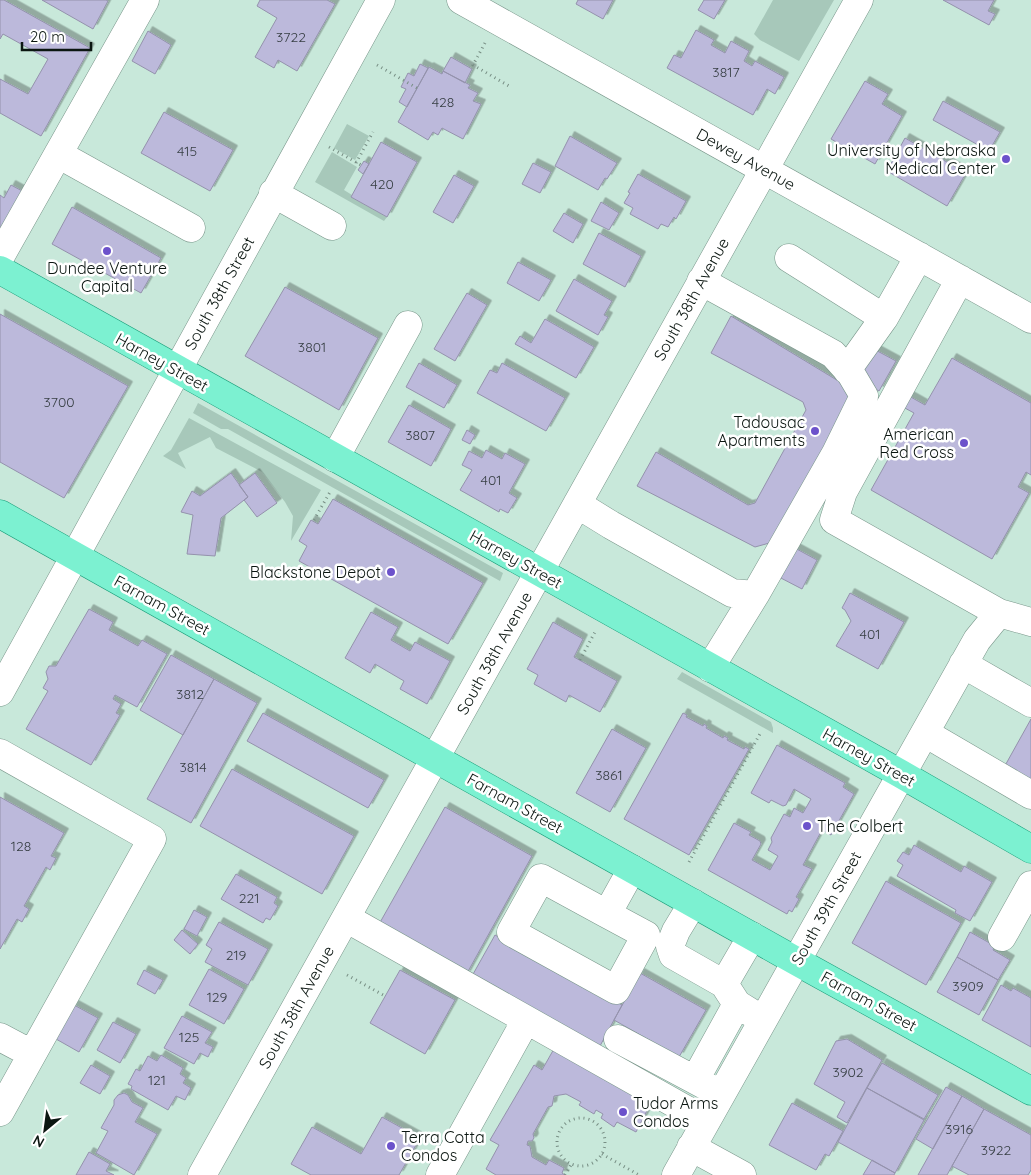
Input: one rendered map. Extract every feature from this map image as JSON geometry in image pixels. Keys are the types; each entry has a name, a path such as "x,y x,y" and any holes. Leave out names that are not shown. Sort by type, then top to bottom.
{"main road":[{"name":"Harney Street","path":"0,270 901,774 1031,849"},
{"name":"Farnam Street","path":"0,514 1031,1091"}],"street":[{"path":"0,257 145,0"},
{"name":"South 38th Street","path":"0,692 381,0"},
{"name":"Dewey Avenue","path":"461,0 1031,319"},
{"name":"South 38th Avenue","path":"207,1173 346,918 858,0"},
{"path":"58,154 191,228"},
{"path":"274,193 332,226"},
{"path":"847,370 884,318 919,256"},
{"path":"789,258 884,318"},
{"path":"960,279 843,492 834,520 999,613 1031,622"},
{"path":"701,281 833,354 847,370 864,396 836,453 755,595 710,668"},
{"path":"335,458 408,325"},
{"path":"577,504 732,593 755,595"},
{"name":"South 39th Street","path":"676,1175 976,640 999,613"},
{"path":"963,664 1031,703"},
{"path":"925,732 1031,795"},
{"path":"0,753 152,839 0,1112"},
{"path":"606,914 632,869"},
{"path":"541,878 606,914 646,935 616,990 511,932 541,878"},
{"path":"1002,937 1031,885"},
{"path":"693,903 676,931 670,946 674,955 730,994 763,1020"},
{"path":"346,918 706,1121"},
{"path":"695,1080 752,936"},
{"path":"440,1175 526,1020"},
{"path":"0,1037 32,1054"},
{"path":"618,1039 721,1094"},
{"path":"692,1147 742,1175"}],"path":[{"path":"485,43 473,65 509,86"},
{"path":"376,65 417,88"},
{"path":"356,163 373,132"},
{"path":"326,146 361,165"},
{"path":"314,520 330,492"},
{"path":"580,660 597,628"},
{"path":"689,862 761,732"},
{"path":"347,975 385,996"},
{"path":"585,1117 599,1125 605,1139 602,1154 591,1164 583,1166 571,1164 562,1158 557,1150 557,1134 568,1120 585,1117"},
{"path":"602,1154 639,1175"},
{"path":"565,1175 571,1164"}],"green space":[{"path":"773,0 834,0 799,61 760,40 754,34"},
{"path":"347,124 369,136 355,160 334,148"},
{"path":"332,152 357,167 344,190 352,195 351,197 387,217 384,221 315,182"},
{"path":"198,403 503,573 500,581 228,429 221,429 193,413"},
{"path":"189,418 321,490 291,541 293,516 285,502 262,472 216,448 210,437 178,453 186,469 163,456 171,450"},
{"path":"682,672 771,722 773,733 677,679"}],"building":[{"path":"0,0 4,0 90,48 41,136 0,113 0,79 28,94 48,59 3,34 0,39"},
{"path":"42,0 106,0 108,1 93,29"},
{"path":"260,0 327,0 335,4 297,71 278,60 274,68 255,57 277,18 257,6"},
{"path":"578,0 613,0 603,19 576,4"},
{"path":"704,0 725,0 714,19 698,10"},
{"path":"943,0 994,0 988,11 995,14 989,25"},
{"path":"696,30 714,40 711,45 725,53 731,41 749,51 744,61 752,66 755,61 784,77 775,94 767,89 753,115 667,68 674,55 681,58"},
{"path":"148,31 171,45 155,74 132,61"},
{"path":"451,57 472,69 465,83 443,71"},
{"path":"420,64 428,68 407,107 399,102 406,89 401,87 408,73 414,76"},
{"path":"429,67 442,74 443,71 470,85 468,88 478,93 473,101 481,104 463,139 442,128 438,135 433,132 428,140 398,122"},
{"path":"865,81 888,94 882,104 902,116 875,164 831,139"},
{"path":"943,101 1000,132 989,151 933,120"},
{"path":"164,112 233,150 210,191 141,153"},
{"path":"570,136 617,163 598,190 555,166"},
{"path":"905,138 966,173 947,206 887,171"},
{"path":"381,142 417,162 387,217 351,197"},
{"path":"364,161 369,164 363,174 358,170"},
{"path":"533,163 551,172 540,193 522,184"},
{"path":"638,174 686,201 676,219 674,217 668,227 661,224 658,229 630,214 633,208 624,203"},
{"path":"454,175 474,186 453,223 433,212"},
{"path":"11,185 26,193 0,237 0,195 4,198"},
{"path":"601,202 619,213 609,230 591,221"},
{"name":"Dundee Venture Capital","path":"72,207 161,258 141,293 52,244"},
{"path":"564,213 583,224 573,243 553,231"},
{"path":"599,233 641,256 625,287 583,264"},
{"path":"518,262 551,280 539,301 507,283"},
{"path":"574,279 612,301 604,315 608,317 598,335 556,311"},
{"path":"285,287 378,338 339,410 245,356"},
{"path":"467,293 487,305 455,361 434,349"},
{"path":"0,314 128,386 64,498 0,462"},
{"name":"Tadousac Apartments","path":"731,316 845,385 851,403 773,542 755,547 637,486 656,452 748,505 755,503 806,410 803,402 711,353"},
{"path":"545,319 594,347 576,378 515,344 520,336 531,343"},
{"path":"870,347 896,361 879,391 854,376"},
{"name":"American Red Cross","path":"952,358 1031,403 1031,475 1026,472 1018,487 1029,493 992,559 871,490 914,413 903,407 909,396 925,405"},
{"path":"419,363 457,385 444,408 406,387"},
{"path":"502,363 565,398 546,431 477,393 490,370 497,373"},
{"path":"409,405 451,429 431,466 388,442"},
{"path":"467,430 475,435 470,444 462,440"},
{"path":"486,450 502,459 505,453 525,464 509,493 517,498 508,513 500,509 499,512 460,490 472,470 462,465 469,451 482,458"},
{"path":"231,473 248,497 221,518 215,556 187,554 193,515 181,512 192,491 200,496"},
{"path":"255,473 277,503 257,517 244,500 248,497 239,485"},
{"name":"Blackstone Depot","path":"333,499 483,583 448,644 299,561 307,546 299,541 311,520 318,524"},
{"path":"793,547 817,560 802,589 777,576"},
{"path":"850,593 904,622 878,669 836,646 851,621 842,608"},
{"path":"89,609 113,622 109,630 138,646 142,640 167,654 137,707 115,695 113,699 121,704 116,713 120,715 91,765 26,729 48,691 43,688 48,679 46,672 49,666 56,666"},
{"path":"371,612 398,627 391,640 410,651 415,642 450,661 427,704 400,689 404,681 375,664 370,673 345,658"},
{"path":"553,622 583,639 574,657 617,681 600,712 569,695 566,702 534,684 538,675 527,669"},
{"path":"171,655 214,679 183,735 140,710"},
{"path":"214,679 257,703 191,823 147,799"},
{"path":"263,713 384,780 368,808 247,741"},
{"path":"683,713 687,715 686,717 703,726 704,724 707,726 706,728 723,738 724,736 728,738 727,740 744,749 745,747 749,749 689,855 624,819"},
{"path":"1031,719 1031,787 1002,771"},
{"path":"612,729 646,748 610,812 576,793"},
{"name":"The Colbert","path":"777,745 845,783 843,787 854,794 831,835 822,830 803,865 812,869 796,897 799,899 792,912 789,910 787,914 708,870 734,823 751,832 749,835 760,841 761,844 752,860 770,870 778,856 768,850 772,842 771,838 784,814 790,817 794,808 803,813 811,799 794,789 786,805 783,806 771,800 769,803 751,793"},
{"path":"232,769 354,836 322,894 200,826"},
{"path":"0,797 64,833 51,856 56,858 50,870 46,867 24,906 29,909 22,922 17,919 0,949"},
{"path":"445,807 532,856 466,975 378,926"},
{"path":"914,845 961,872 964,866 992,882 970,921 955,913 956,910 897,876 903,865 897,861 903,852 909,855"},
{"path":"236,874 277,897 274,903 278,906 270,920 266,918 263,923 221,899"},
{"path":"886,881 961,923 926,985 852,943"},
{"path":"194,910 207,917 197,936 184,929"},
{"path":"219,922 268,949 248,985 205,962 212,949 206,945"},
{"path":"182,930 198,944 190,954 174,940"},
{"path":"970,932 995,946 993,950 1010,960 998,980 957,957"},
{"path":"495,935 622,1005 600,1046 472,976"},
{"path":"957,957 998,980 979,1015 937,992"},
{"path":"209,969 244,989 224,1024 189,1005"},
{"path":"144,970 163,980 155,994 137,984"},
{"path":"400,970 455,1000 425,1054 370,1023"},
{"path":"640,973 706,1010 679,1057 614,1020"},
{"path":"1001,985 1011,991 1013,988 1031,998 1031,1047 982,1020"},
{"path":"74,1005 98,1018 79,1052 56,1039"},
{"path":"182,1016 212,1032 205,1043 213,1047 208,1057 200,1053 194,1064 164,1048"},
{"path":"113,1022 136,1034 120,1063 97,1050"},
{"path":"847,1039 882,1060 847,1123 837,1117 845,1102 814,1084 836,1041"},
{"name":"Tudor Arms Condos","path":"555,1047 652,1101 636,1132 617,1122 614,1127 601,1118 603,1114 596,1110 594,1114 579,1105 581,1102 566,1094 554,1096 552,1106 548,1107 533,1134 534,1138 532,1141 528,1141 527,1145 530,1146 532,1157 546,1165 549,1160 564,1168 562,1173 565,1175 496,1175 486,1169 499,1145 490,1140 534,1065 542,1070"},
{"path":"161,1055 183,1068 180,1074 186,1078 183,1083 191,1088 185,1100 176,1096 168,1110 131,1089 132,1086 128,1084 136,1069 140,1071 148,1056 157,1061"},
{"path":"882,1063 938,1095 924,1119 867,1088"},
{"path":"91,1065 110,1076 100,1094 80,1083"},
{"path":"946,1087 962,1096 933,1149 916,1139"},
{"path":"867,1088 924,1120 895,1173 838,1142"},
{"path":"124,1093 128,1095 132,1102 143,1108 135,1122 157,1134 134,1175 96,1153 108,1131 101,1128 114,1105 114,1100 118,1095"},
{"path":"962,1096 984,1109 947,1175 918,1175"},
{"path":"792,1103 843,1131 829,1156 825,1154 816,1170 769,1145"},
{"path":"984,1109 1031,1135 1031,1170 1028,1175 969,1175 952,1166"},
{"name":"Terra Cotta Condos","path":"382,1117 420,1138 399,1175 311,1175 291,1164 312,1127 361,1154"},
{"path":"89,1152 110,1164 106,1171 114,1175 76,1175"},
{"path":"872,1160 895,1173 894,1175 863,1175"}],"place":[{"name":"University of Nebraska Medical Center","path":"1006,159"},
{"name":"Dundee Venture Capital","path":"107,251"},
{"name":"Tadousac Apartments","path":"815,431"},
{"name":"American Red Cross","path":"964,443"},
{"name":"Blackstone Depot","path":"391,572"},
{"name":"The Colbert","path":"807,826"},
{"name":"Tudor Arms Condos","path":"623,1112"},
{"name":"Terra Cotta Condos","path":"391,1146"}]}
